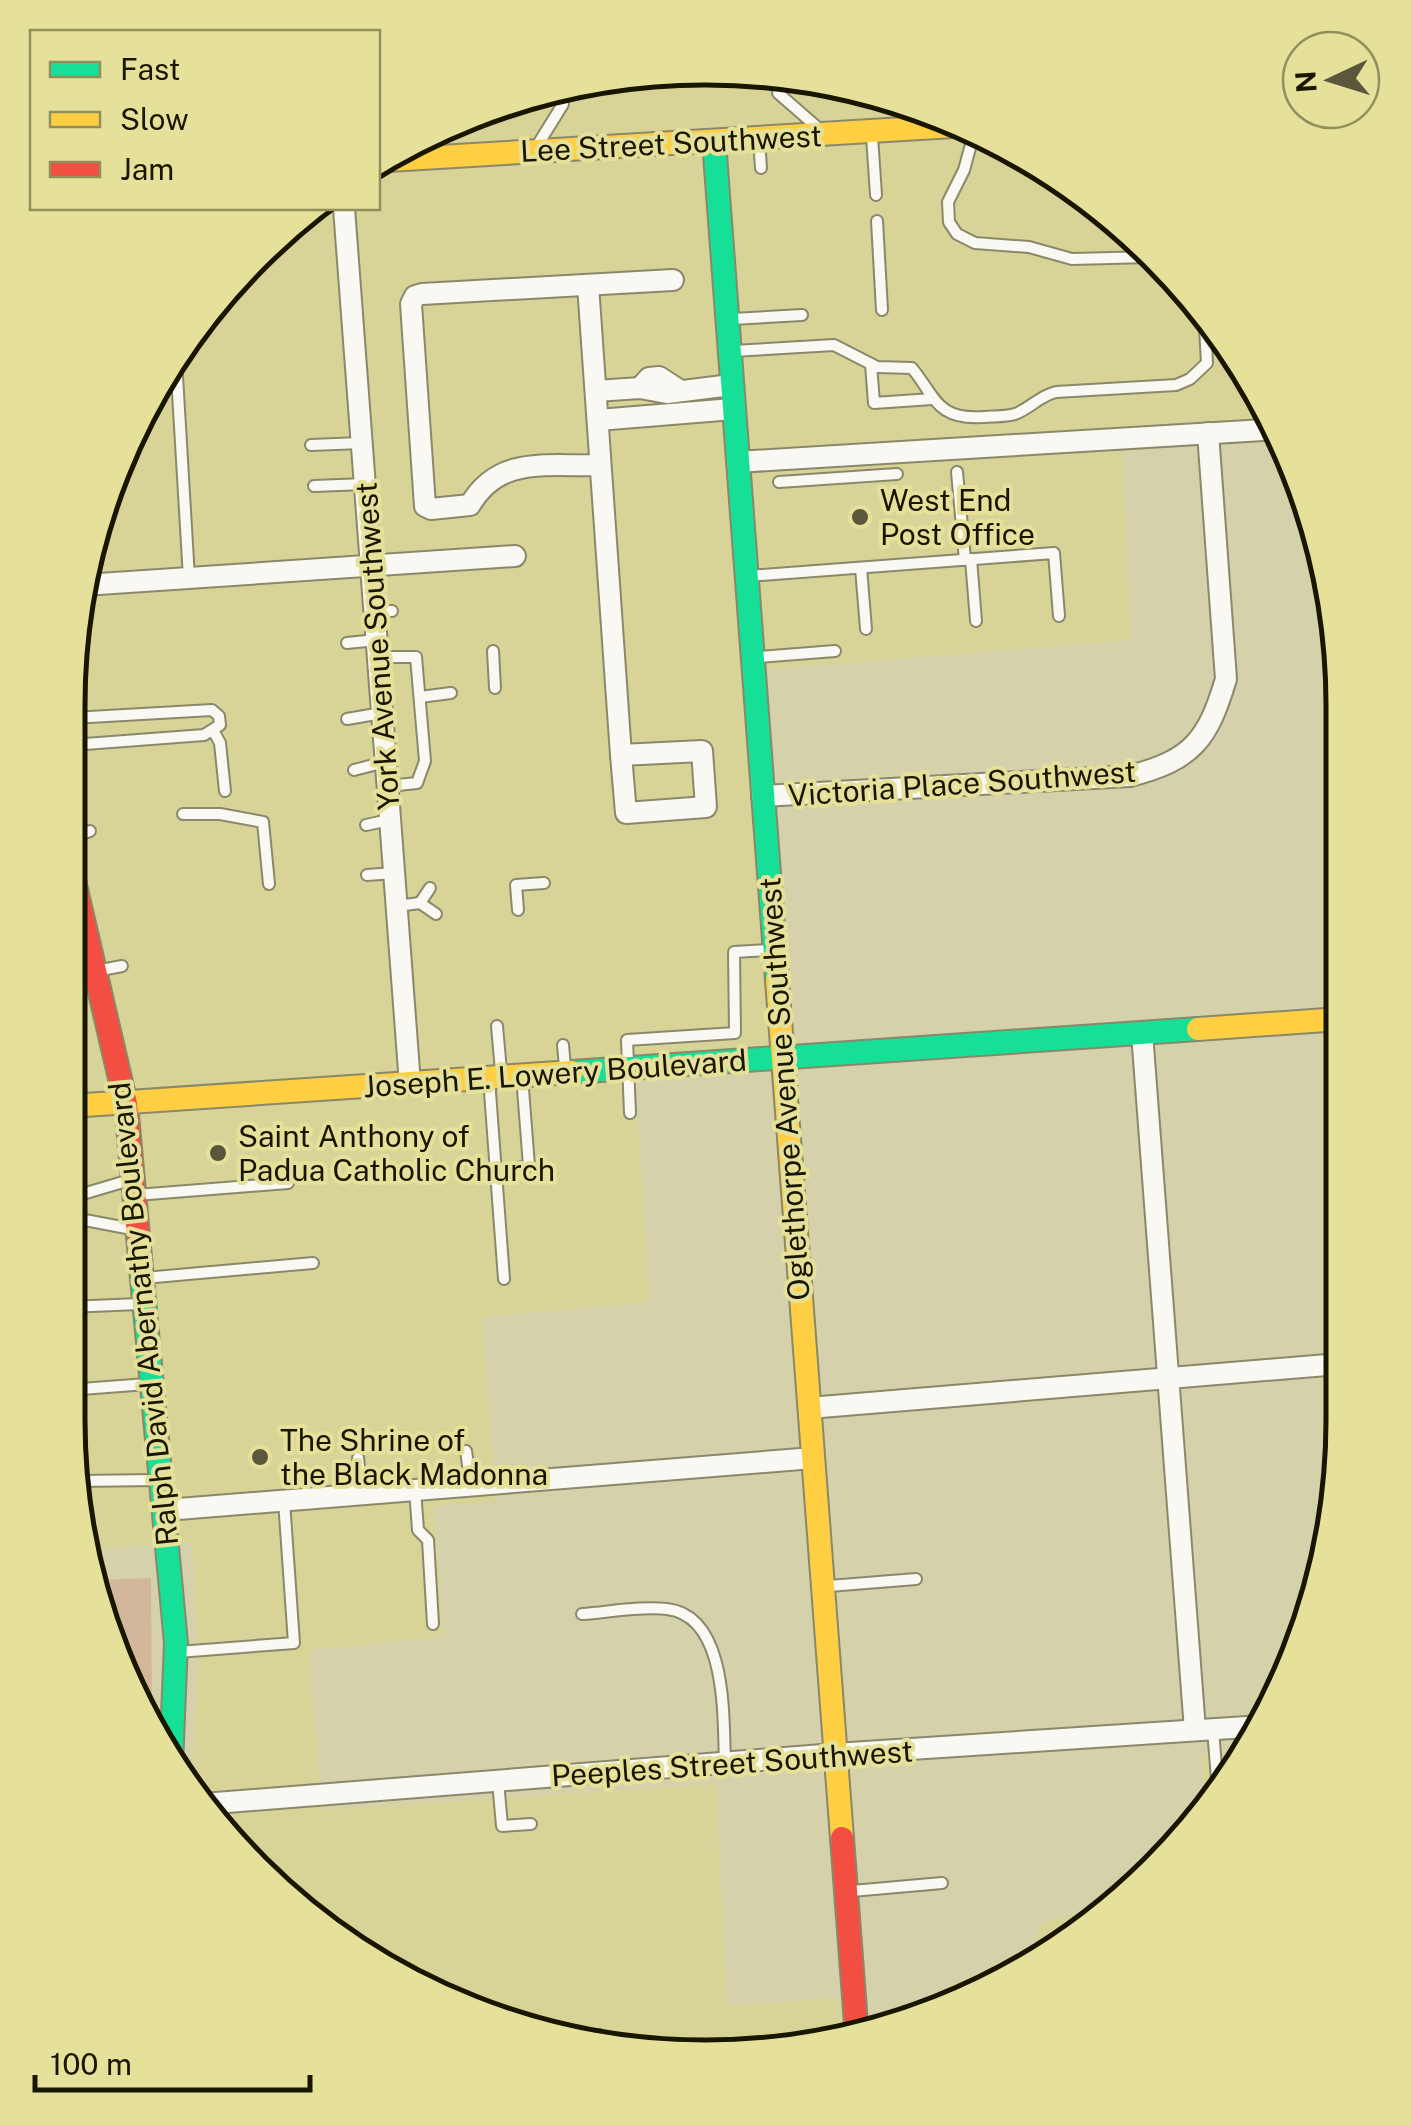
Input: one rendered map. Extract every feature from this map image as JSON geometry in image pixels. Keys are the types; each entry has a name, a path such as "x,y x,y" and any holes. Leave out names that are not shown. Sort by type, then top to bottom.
{"street":[{"name":"Lee Street Southwest","path":"417,156 931,127"},
{"name":"Oglethorpe Avenue Southwest","path":"714,140 856,2021"},
{"name":"York Avenue Southwest","path":"344,210 372,565 384,612 378,649 410,1084"},
{"path":"599,465 509,469 481,486 470,505 431,509 425,506 411,304 416,296 674,280"},
{"path":"588,285 599,465 621,755 626,813 706,807 702,750 621,755"},
{"path":"596,391 640,388 648,378 660,376 679,390 731,385"},
{"path":"598,420 733,409"},
{"path":"737,462 779,472 1261,429"},
{"name":"Victoria Place Southwest","path":"762,796 1130,776 1159,768 1186,752 1214,718 1226,678 1208,433"},
{"path":"97,584 515,556"},
{"name":"Ralph David Abernathy Boulevard","path":"85,951 95,971 126,1104 166,1510 176,1653 172,1737"},
{"name":"Joseph E. Lowery Boulevard","path":"85,1105 294,1084 353,1080 410,1084 1326,1021"},
{"path":"1142,1033 1168,1378 1204,1729"},
{"path":"810,1408 1326,1365"},
{"path":"166,1510 813,1458"},
{"name":"Peeples Street Southwest","path":"218,1803 725,1762 1245,1727"}],"lane":[{"path":"778,93 825,134"},
{"path":"534,151 563,104"},
{"path":"872,131 876,194"},
{"path":"759,138 762,168"},
{"path":"971,145 948,202 949,222 957,234 975,243 1029,247 1072,259 1134,257"},
{"path":"878,221 882,310"},
{"path":"726,319 802,315"},
{"path":"729,352 834,345 871,364 912,368 940,408 964,418 1012,415 1040,396 1056,392 1176,385 1190,379 1207,363 1205,338"},
{"path":"871,364 874,403 932,399"},
{"path":"177,381 189,578"},
{"path":"311,445 362,443"},
{"path":"779,472 897,474"},
{"path":"958,472 976,621"},
{"path":"314,486 366,484"},
{"path":"746,576 1054,554 1059,616"},
{"path":"861,568 866,630"},
{"path":"347,643 416,657 426,761 417,783 388,786"},
{"path":"493,652 495,688"},
{"path":"752,657 835,652"},
{"path":"420,697 452,693"},
{"path":"85,717 212,710 220,719 214,732 194,736 85,743"},
{"path":"347,719 382,713"},
{"path":"214,732 220,743 225,791"},
{"path":"354,770 386,762"},
{"path":"184,814 220,814 263,822 269,884"},
{"path":"366,825 390,820"},
{"path":"85,833 90,831"},
{"path":"367,875 394,872"},
{"path":"518,910 516,885 544,883"},
{"path":"420,903 430,888"},
{"path":"396,906 420,903 436,914"},
{"path":"630,1113 627,1040 735,1032 734,952 773,950"},
{"path":"95,971 122,966"},
{"path":"495,1172 529,1166 504,1077 497,1026"},
{"path":"564,1045 566,1073"},
{"path":"504,1077 495,1172 504,1280"},
{"path":"85,1195 134,1187 288,1183"},
{"path":"85,1220 138,1231"},
{"path":"143,1278 312,1263"},
{"path":"85,1306 145,1304"},
{"path":"85,1389 153,1384"},
{"path":"466,1451 471,1486"},
{"path":"358,1458 362,1495"},
{"path":"88,1481 163,1480"},
{"path":"415,1490 418,1530 428,1540 434,1624"},
{"path":"176,1653 294,1643 284,1501"},
{"path":"823,1586 916,1579"},
{"path":"582,1614 671,1609 690,1619 714,1647 725,1762"},
{"path":"1204,1729 1214,1774"},
{"path":"498,1781 502,1826 530,1824"},
{"path":"846,1892 942,1884"}],"shaded area":[{"path":"665,86 786,90 905,118 1016,168 1115,239 1172,296 1221,361 1266,440 1122,448 1131,640 758,670 786,1070 635,1078 650,1302 482,1317 496,1500 433,1507 444,1637 309,1650 322,1810 716,1784 727,2006 863,1996 865,2019 746,2039 665,2039 584,2028 468,1993 395,1957 328,1912 239,1829 192,1767 199,1660 192,1542 99,1548 90,1500 85,1420 86,665 106,545 132,468 168,395 239,296 328,213 380,210 380,178 395,168 468,132 545,106"},
{"path":"151,1578 152,1699 132,1657 106,1580"},
{"path":"1227,1755 1203,1789 1201,1756"},
{"path":"1082,1913 1040,1942 1037,1925"}],"traffic: fast":[{"path":"714,141 777,980"},
{"path":"572,1072 1198,1029"},
{"path":"138,1236 176,1643 172,1736"}],"traffic: slow":[{"path":"413,159 931,127"},
{"path":"777,980 842,1838"},
{"path":"1198,1029 1326,1020"},
{"path":"85,1105 572,1072"}],"traffic: jam":[{"path":"85,928 126,1104 138,1236"},
{"path":"842,1838 856,2021"}],"place":[{"name":"West End Post Office","path":"860,517"},
{"name":"Saint Anthony of Padua Catholic Church","path":"218,1153"},
{"name":"The Shrine of the Black Madonna","path":"260,1457"}]}
